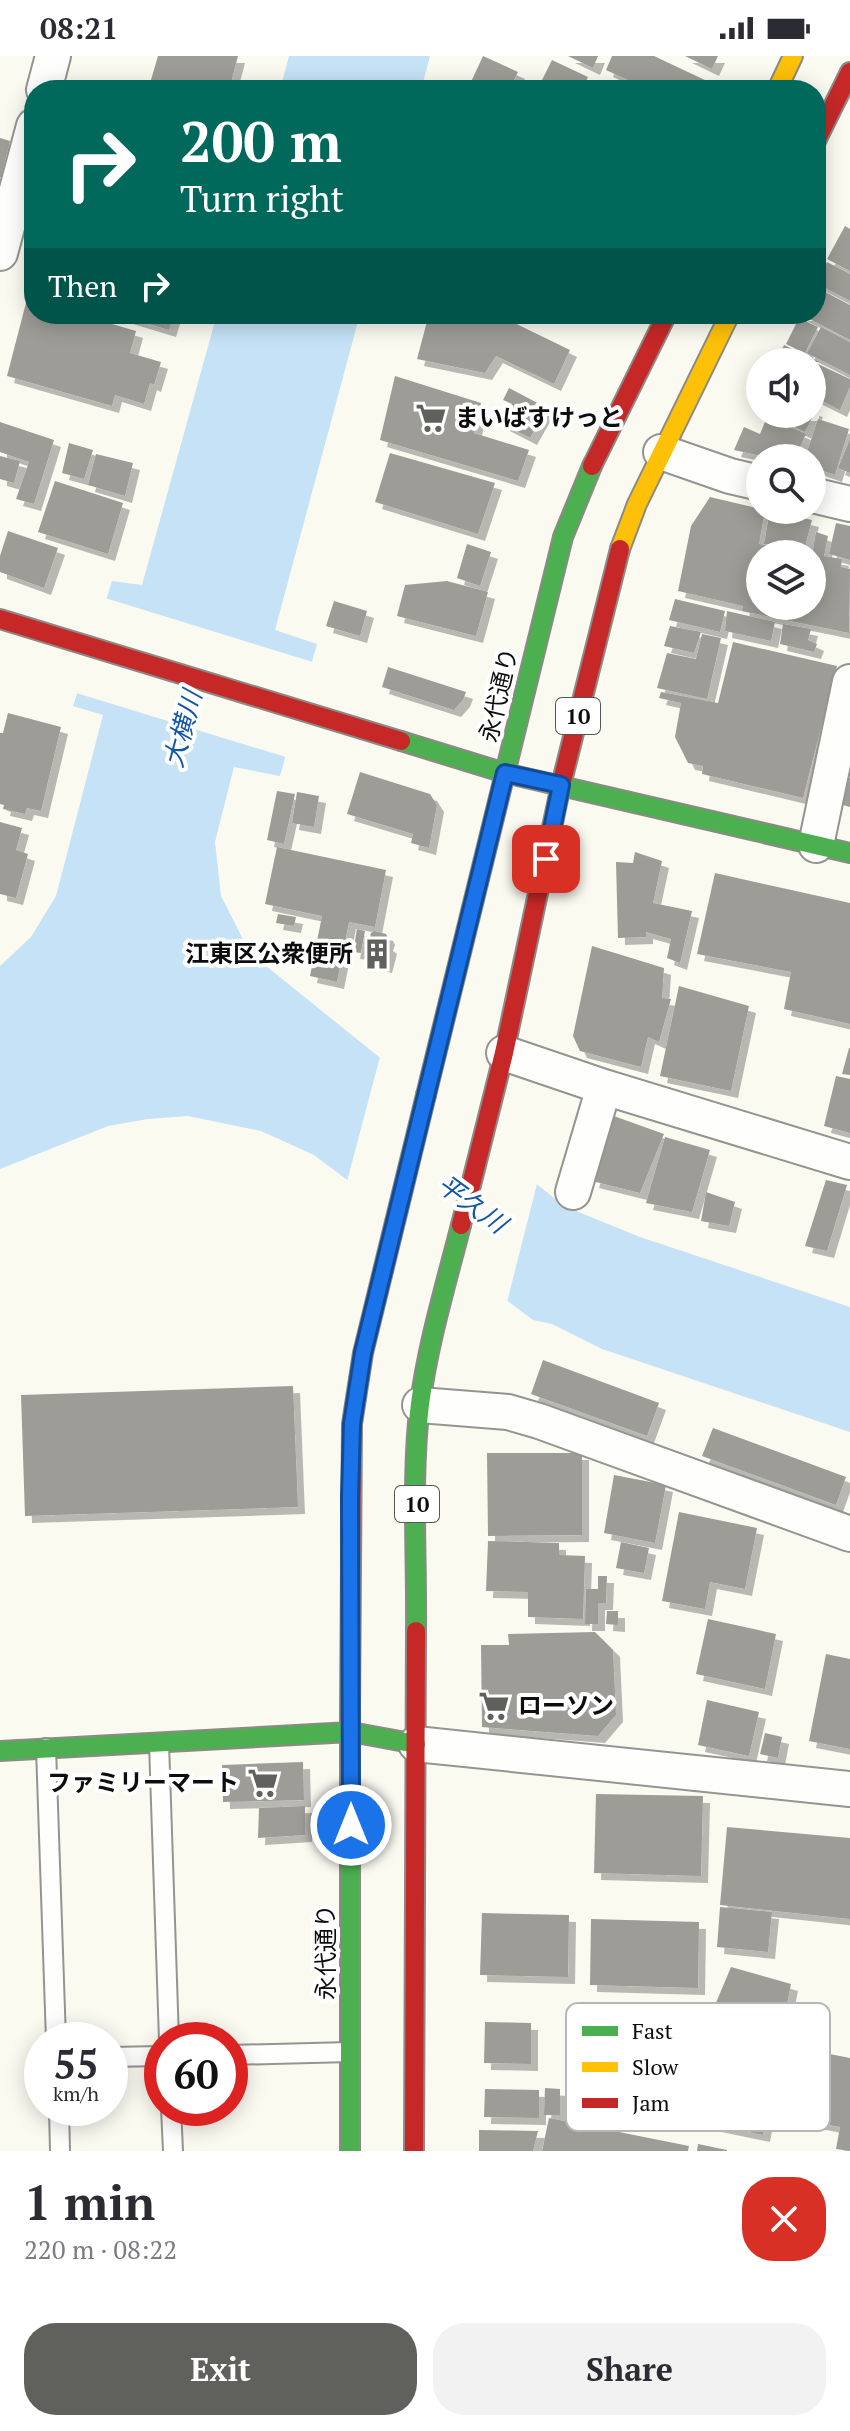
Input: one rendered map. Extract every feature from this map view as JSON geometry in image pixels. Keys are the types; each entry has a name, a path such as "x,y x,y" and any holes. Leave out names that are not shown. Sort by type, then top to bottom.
{"main road":[{"path":"782,80 793,56"},
{"path":"826,121 850,72"},
{"name":"永代通り","path":"350,2151 350,1497 352,1424 363,1353 563,537 584,482 662,324"},
{"name":"10","path":"414,2151 417,1477 420,1405 432,1340 504,1053 561,785 615,564 637,504 725,324"},
{"path":"0,619 505,773 850,853"},
{"path":"2,1751 351,1732 416,1744"}],"street":[{"path":"47,80 53,56"},
{"path":"1,242 24,161"},
{"path":"661,452 746,480"},
{"path":"826,498 850,504"},
{"path":"816,845 850,682"},
{"path":"504,1053 850,1162"},
{"path":"573,1192 604,1087"},
{"path":"420,1405 508,1412 539,1421 850,1534"},
{"path":"416,1744 850,1789"}],"lane":[{"path":"159,1742 168,2022"},
{"path":"46,1748 55,2022"},
{"path":"248,2055 350,2052"},
{"path":"59,2126 60,2151"},
{"path":"172,2126 173,2151"}],"water":[{"path":"289,56 430,56 424,80 283,80"},
{"path":"214,324 357,324 275,630 317,644 280,776 234,767 215,842 221,896 250,953 554,1198 571,1209 640,1237 850,1307 850,1432 602,1349 552,1324 533,1320 314,1155 261,1131 188,1116 148,1119 108,1126 0,1169 0,966 31,937 56,896 103,715 73,706 112,581 142,585"}],"pier":[{"path":"102,597 316,663 289,758 73,692"},
{"path":"381,1053 538,1180 506,1306 346,1185"}],"building":[{"path":"158,56 238,56 232,80 151,80"},
{"path":"483,56 518,72 514,80 472,80"},
{"path":"568,56 598,56 593,68"},
{"path":"612,56 654,56 705,80 628,80 606,70"},
{"path":"685,56 718,56 712,69"},
{"path":"552,60 588,77 587,80 542,80"},
{"path":"0,138 10,141 1,177 0,177"},
{"path":"845,226 850,229 850,271 827,259"},
{"path":"826,264 850,274 850,301 826,288"},
{"path":"826,292 850,305 850,340 819,324 826,324"},
{"path":"24,311 24,324 112,324 136,331 130,353 161,362 144,404 115,395 112,406 7,376"},
{"path":"149,324 171,324 169,330"},
{"path":"426,324 517,324 570,350 554,384 496,356 485,373 417,359"},
{"path":"796,324 818,327 808,348 786,344"},
{"path":"821,327 850,342 850,375 826,363 826,348 810,348"},
{"path":"826,368 850,379 850,387 840,410 826,403"},
{"name":"まいばすけっと","path":"395,376 481,403 474,433 529,450 518,481 380,440"},
{"path":"509,388 547,408 530,438 501,423 512,404 503,400"},
{"path":"0,422 54,440 34,504 16,499 29,462 0,452"},
{"path":"826,422 849,429 835,475 826,472 826,444 810,444 815,428 826,428"},
{"path":"744,427 760,434 762,428 792,428 806,434 801,444 746,444 746,453 734,450"},
{"path":"850,439 850,473 838,468"},
{"path":"69,443 93,450 84,479 62,473"},
{"path":"390,453 495,483 478,534 375,502"},
{"path":"96,454 133,463 125,496 88,485"},
{"path":"0,456 20,461 14,483 0,479"},
{"path":"55,481 123,503 108,554 38,532"},
{"path":"710,497 746,506 746,524 763,524 760,540 746,540 746,612 742,611 743,606 678,591 691,526"},
{"path":"836,523 850,526 850,560 829,554"},
{"path":"768,524 811,524 807,540 765,540"},
{"path":"8,531 58,548 44,588 0,572 0,556"},
{"path":"816,532 828,536 826,546 826,540 815,540"},
{"path":"467,544 491,552 480,586 457,578"},
{"path":"826,556 842,559 841,567 850,569 849,633 786,620 826,620"},
{"path":"447,581 488,592 476,636 397,616 405,585"},
{"path":"675,599 725,611 720,632 669,620"},
{"path":"334,601 367,611 360,636 326,626"},
{"path":"727,611 746,615 746,620 775,622 771,641 725,631"},
{"path":"783,624 811,629 808,640 817,644 814,652 780,644"},
{"path":"670,626 701,632 694,653 664,646"},
{"path":"702,634 721,638 707,699 657,688 667,653 696,659"},
{"path":"733,642 837,666 803,798 702,774 703,766 688,763 675,737 681,703 659,698 661,692 718,703"},
{"path":"388,667 466,692 463,700 454,710 382,687"},
{"path":"8,713 61,727 41,811 27,808 25,814 3,809 4,805 0,804 0,733 3,733"},
{"path":"360,772 430,794 437,805 429,848 411,843 413,834 347,814"},
{"path":"850,778 850,807 843,805"},
{"path":"277,791 295,794 284,844 267,840"},
{"path":"297,792 319,796 314,827 292,823"},
{"path":"0,822 22,828 16,850 28,854 16,898 0,894"},
{"path":"277,847 386,870 375,927 349,922 337,982 310,976 322,916 265,904"},
{"path":"635,852 662,861 653,903 692,911 680,963 667,958 671,939 646,932 646,937 618,938 616,862 633,863"},
{"path":"715,873 850,903 850,1024 784,1009 791,972 697,954"},
{"path":"278,914 296,917 294,926 276,923"},
{"path":"357,929 365,931 361,953 353,952"},
{"name":"江東区公衆便所","path":"374,931 386,934 388,938 386,944 390,947 385,966 365,961"},
{"path":"592,946 664,968 662,998 671,999 659,1042 648,1037 641,1067 580,1051 573,1036"},
{"path":"679,986 749,1006 731,1091 660,1076"},
{"path":"850,1048 850,1075 842,1074"},
{"path":"836,1076 850,1079 850,1133 824,1126"},
{"path":"611,1115 664,1134 640,1193 592,1181"},
{"path":"665,1137 710,1150 692,1212 646,1203"},
{"path":"826,1180 847,1185 827,1251 805,1246"},
{"path":"706,1192 735,1202 729,1226 701,1221"},
{"path":"543,1360 659,1403 647,1436 531,1394"},
{"path":"293,1386 298,1507 25,1516 21,1395"},
{"path":"713,1428 846,1477 836,1505 702,1456"},
{"path":"487,1453 582,1453 582,1535 488,1536"},
{"path":"614,1475 666,1485 655,1543 604,1533"},
{"path":"679,1512 757,1528 745,1589 710,1582 705,1609 662,1601"},
{"path":"488,1541 559,1543 559,1555 585,1556 583,1619 528,1617 528,1592 486,1591"},
{"path":"621,1542 649,1548 644,1573 616,1568"},
{"path":"598,1576 607,1576 606,1603 598,1603 598,1624 585,1624 586,1589 598,1589"},
{"path":"607,1611 618,1611 618,1625 606,1624"},
{"path":"708,1619 776,1634 765,1689 696,1674"},
{"path":"595,1632 613,1650 616,1715 598,1736 482,1727 481,1645 509,1645 508,1634"},
{"path":"826,1654 850,1659 850,1749 809,1741"},
{"path":"707,1700 759,1712 749,1756 698,1745"},
{"path":"765,1733 782,1737 778,1758 760,1754"},
{"name":"ファミリーマート","path":"303,1762 304,1800 223,1802 222,1765"},
{"path":"596,1794 703,1796 701,1876 594,1873"},
{"path":"305,1806 305,1835 258,1838 259,1808"},
{"path":"727,1827 850,1838 850,1919 720,1905"},
{"path":"720,1907 772,1912 768,1952 717,1947"},
{"path":"482,1913 569,1915 568,1977 480,1975"},
{"path":"591,1919 699,1922 698,1988 590,1985"},
{"path":"731,1967 791,1984 787,2003 716,2003"},
{"path":"485,2022 531,2023 531,2064 484,2063"},
{"path":"830,2054 850,2058 850,2151 836,2149 840,2127 830,2125"},
{"path":"545,2088 560,2089 560,2115 544,2115"},
{"path":"485,2089 539,2090 539,2118 484,2117"},
{"path":"549,2118 566,2121 566,2131 614,2131 689,2146 688,2151 542,2151"},
{"path":"479,2130 538,2131 533,2151 479,2151"},
{"path":"744,2131 764,2131 763,2135"},
{"path":"698,2144 727,2150 727,2151 697,2151"}],"traffic: fast":[{"path":"426,1095 563,537 592,466"},
{"path":"401,741 505,773 850,853"},
{"path":"416,1631 417,1431 423,1381 461,1225"},
{"path":"350,1713 350,2151"},
{"path":"0,1751 351,1732 416,1744"}],"traffic: slow":[{"path":"782,80 793,56"},
{"path":"620,549 637,504 725,324"}],"traffic: jam":[{"path":"826,121 850,72"},
{"path":"592,466 662,324"},
{"path":"461,1225 504,1053 561,785 620,549"},
{"path":"0,619 401,741"},
{"path":"350,1713 352,1424 363,1353 426,1095"},
{"path":"414,2151 416,1631"}],"place":[{"name":"まいばすけっと","path":"431,418"},
{"name":"江東区公衆便所","path":"377,954"},
{"name":"ローソン","path":"494,1706"},
{"name":"ファミリーマート","path":"263,1783"}],"route":[{"path":"351,1825 352,1424 363,1353 392,1229 505,773 561,785 546,859"}],"water label":[{"name":"大横川","path":"183,729"},
{"name":"平久川","path":"472,1204"}]}
